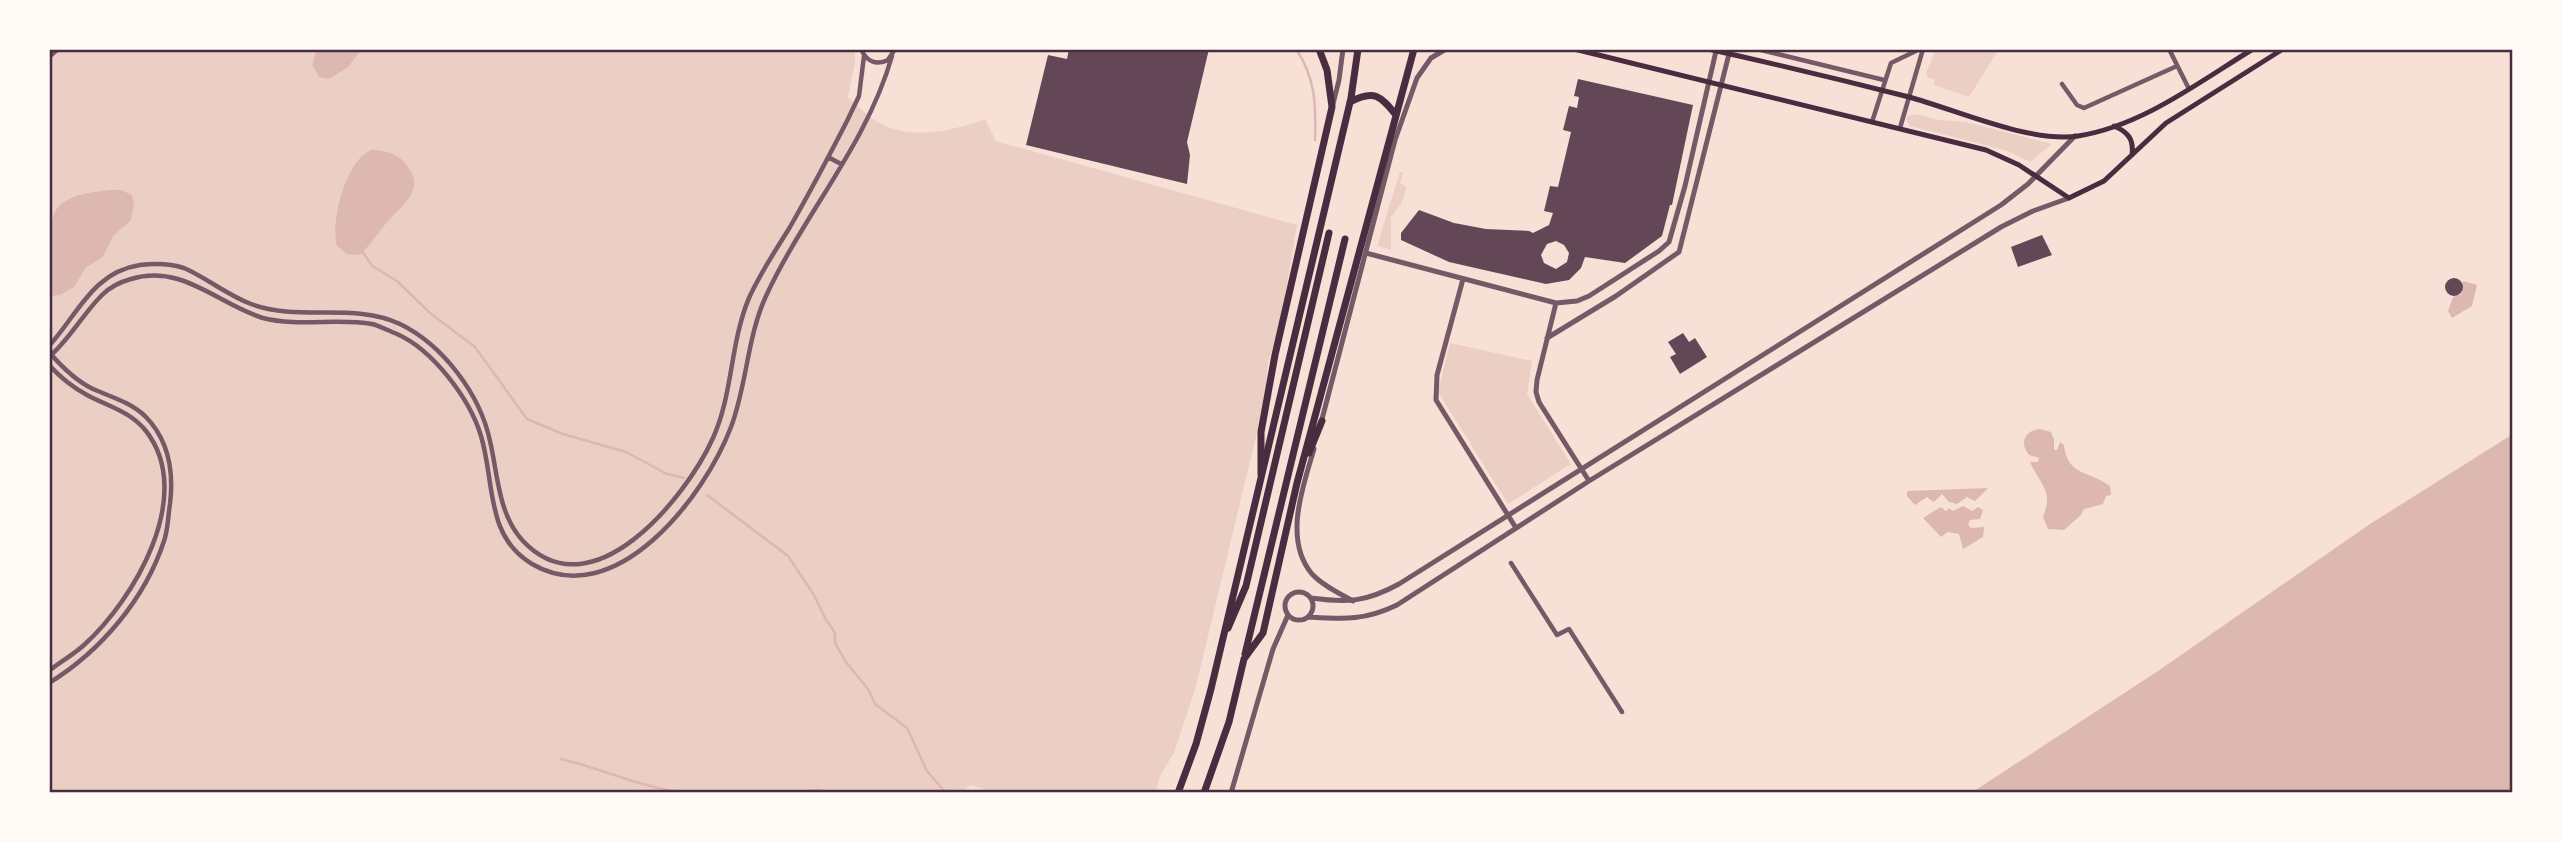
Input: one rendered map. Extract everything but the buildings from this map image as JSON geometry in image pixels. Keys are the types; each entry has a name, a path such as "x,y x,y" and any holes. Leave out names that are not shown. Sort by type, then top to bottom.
{"highway":[{"path":"1261,474 1261,432 1275,355 1332,107 1327,69 1319,49"},
{"path":"1178,793 1202,724 1350,102 1357,49"},
{"path":"1244,659 1263,633 1297,483 1413,49"},
{"path":"1350,102 1366,94 1376,96 1396,115"},
{"path":"1221,645 1247,586 1329,233"},
{"path":"1203,793 1229,722 1345,239"},
{"path":"1297,483 1322,421"}],"main road":[{"path":"1708,49 1909,97 2023,132 2075,136 2114,126 2168,100 2253,49"},
{"path":"1579,50 1986,150 2036,175 2069,198 2104,181 2172,119 2283,49"},
{"path":"2114,126 2129,135 2132,155"}],"street":[{"path":"49,57 58,49"},
{"path":"49,346 86,296 100,282 132,266 159,263 174,265 224,292 263,308 300,314 362,314 383,317 413,332 443,358 471,393 486,422 503,508 509,522 525,543 542,556 562,563 580,565 602,560 633,540 677,495 699,465 713,439 724,410 747,302 859,96 864,56 861,49"},
{"path":"49,683 93,651 141,588 165,538 172,486 167,451 161,436 144,415 130,405 75,378 50,355 74,332 104,293 120,282 153,274 180,278 238,308 266,319 372,324 402,336 436,363 470,408 478,428 496,517 515,550 530,562 550,572 578,577 594,575 613,568 644,547 680,512 711,470 732,425 754,331 766,296 874,107 895,49"},
{"path":"1332,107 1343,49"},
{"path":"1354,601 1321,582 1306,564 1298,542 1300,505 1395,140 1417,78 1432,58 1446,49"},
{"path":"1757,49 1884,80"},
{"path":"1871,122 1891,63 1921,49"},
{"path":"1900,128 1921,49"},
{"path":"2169,49 2189,89"},
{"path":"1366,253 1556,303 1577,301 1604,287 1665,246 1671,237 1716,51"},
{"path":"1547,338 1612,299 1679,252 1729,54"},
{"path":"864,56 878,63 892,56"},
{"path":"2062,84 2077,105 2084,108 2178,66"},
{"path":"1231,793 1278,635 1288,615 1285,604 1291,595 1301,592 1311,598 1354,601 1380,594 1399,584 1977,221 2014,195 2075,136"},
{"path":"828,157 841,164"},
{"path":"1685,186 1696,189"},
{"path":"1288,615 1297,620 1308,617 1355,619 1380,613 2001,227 2033,211 2069,198"},
{"path":"132,266 137,277"},
{"path":"1463,279 1437,375 1436,400 1516,528"},
{"path":"1604,287 1612,299"},
{"path":"1556,303 1537,380 1537,398 1589,481"},
{"path":"66,325 74,332"},
{"path":"436,363 443,358"},
{"path":"49,365 72,386 131,416 146,431 162,464 164,482 158,536 134,582 94,635 49,671"},
{"path":"1726,379 1735,393"},
{"path":"500,527 509,522"},
{"path":"1511,563 1557,635 1569,629 1622,712"},
{"path":"578,577 580,565"},
{"path":"1308,617 1313,608 1311,598"}],"shaded area":[{"path":"49,49 855,49 848,97 870,117 891,128 918,133 932,132 985,119 996,141 1297,225 1281,321 1268,363 1265,399 1196,686 1174,753 1161,774 1155,793 998,793 970,785 962,793 49,793"},
{"path":"317,49 362,49 348,67 329,79 319,77 312,65"},
{"path":"1936,49 1999,49 1969,97 1934,85 1935,79 1928,78 1926,73"},
{"path":"1915,114 1939,120 1966,122 2052,144 2030,162 2008,151 1910,126 1907,117"},
{"path":"371,150 390,153 402,160 411,172 413,189 405,203 360,255 347,254 337,246 335,235 338,207 347,178 362,156"},
{"path":"1400,172 1403,172 1400,183 1407,187 1401,204 1391,217 1391,250 1378,246"},
{"path":"121,190 132,195 134,204 131,220 114,235 102,258 86,267 74,287 60,295 49,296 49,239 56,210 73,197"},
{"path":"2463,281 2477,285 2472,306 2452,318 2448,311 2453,297 2461,294"},
{"path":"1450,343 1532,361 1527,394 1571,464 1508,504 1438,392"},
{"path":"2040,429 2051,432 2054,450 2057,450 2060,442 2064,445 2066,455 2075,468 2110,486 2111,495 2106,496 2103,504 2084,509 2064,530 2048,529 2043,517 2046,494 2030,462 2038,462 2039,458 2029,455 2024,446 2027,435"},
{"path":"2513,434 2513,793 1971,793 2158,671 2370,524"},
{"path":"1988,488 1975,501 1967,497 1957,504 1949,502 1942,494 1934,502 1927,497 1915,505 1907,496 1907,491"},
{"path":"1963,506 1972,511 1978,507 1983,510 1980,519 1970,520 1968,525 1971,528 1984,527 1983,537 1963,549 1959,534 1948,532 1941,537 1923,518 1941,507 1946,511 1949,508 1953,511"}],"waterway":[{"path":"1296,49 1311,82 1315,104 1315,140"},
{"path":"363,252 372,266 397,281 430,313 475,347 527,419 563,434 626,452 667,474 684,478"},
{"path":"707,495 788,556 835,633 835,643 846,662 868,689 875,704 907,728 927,771 946,793"},
{"path":"561,759 654,787 685,793"},
{"path":"792,793 818,790 832,793"}]}
